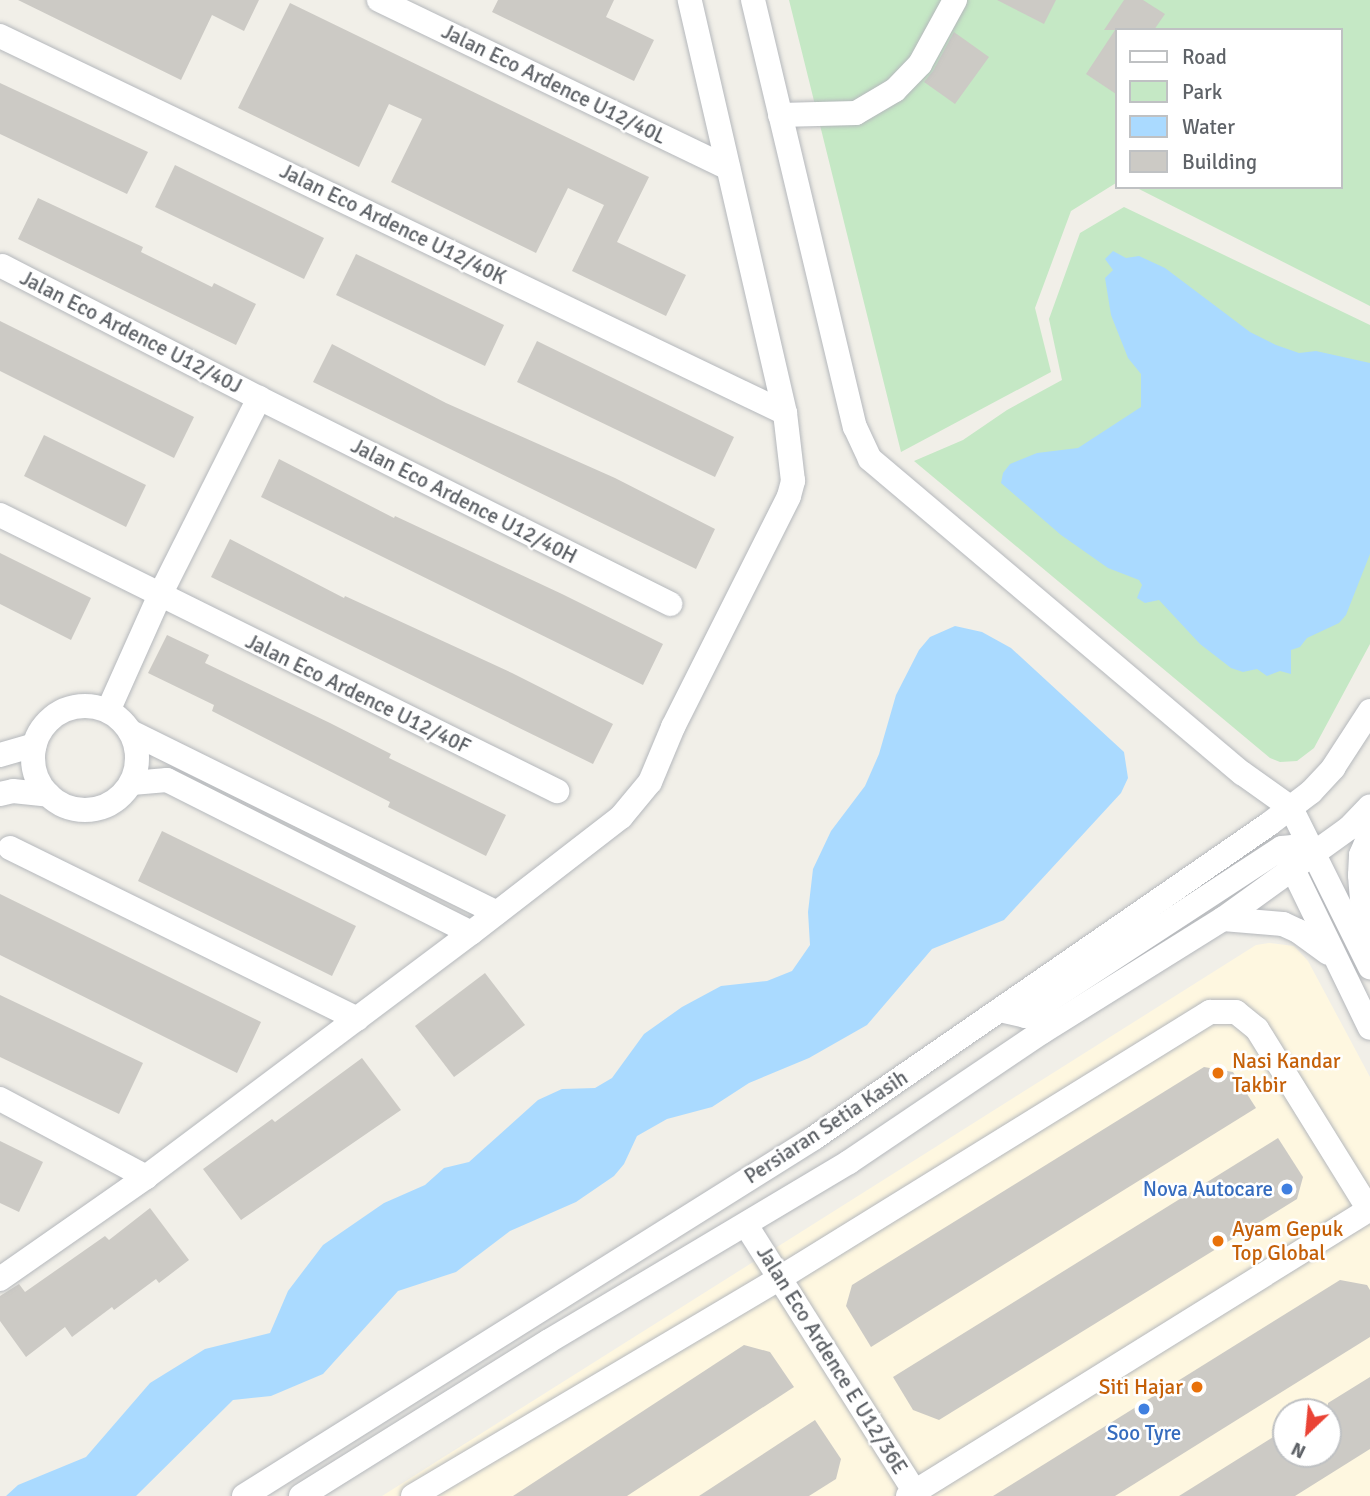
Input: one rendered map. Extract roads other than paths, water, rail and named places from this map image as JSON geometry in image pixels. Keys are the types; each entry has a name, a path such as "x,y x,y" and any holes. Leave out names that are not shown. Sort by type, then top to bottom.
{"street":[{"name":"Jalan Eco Ardence U12/40L","path":"379,0 729,168"},
{"path":"0,1279 146,1177 471,933 621,817 650,782 673,727 789,496 793,481 785,413 690,0"},
{"path":"753,0 855,427 870,459 1255,784 1291,808 1369,965"},
{"path":"780,115 856,113 895,90 920,64 955,0"},
{"name":"Jalan Eco Ardence U12/40K","path":"0,36 785,413"},
{"name":"Jalan Eco Ardence U12/40J","path":"2,266 259,398"},
{"path":"108,711 159,597 259,398"},
{"name":"Jalan Eco Ardence U12/40H","path":"259,398 670,604"},
{"name":"Jalan Eco Ardence U12/40F","path":"0,515 159,597 557,790"},
{"path":"49,795 35,772 35,745 40,732 59,713 85,706 108,711 131,732 497,913"},
{"name":"Persiaran Setia Kasih","path":"244,1496 814,1138 1269,824 1291,808 1333,768 1370,711"},
{"path":"0,794 13,791 49,795 72,809 99,808 112,803 132,783 138,758 131,732"},
{"path":"0,755 35,745"},
{"path":"132,783 167,780 471,933"},
{"path":"1255,784 1269,824 1370,1028"},
{"path":"1314,854 1349,828 1370,806"},
{"path":"1369,965 1360,875 1361,855 1370,834"},
{"path":"1000,1010 1025,1016 1288,859 1293,847 1314,854"},
{"path":"10,848 357,1019"},
{"name":"Persiaran Setia Kasih","path":"301,1496 549,1341 746,1225 1223,919 1288,859"},
{"path":"1223,919 1283,924 1298,931 1334,957"},
{"path":"413,1496 780,1278 1210,1012 1236,1012 1257,1029 1370,1210 913,1495"},
{"path":"0,1099 146,1177"},
{"name":"Jalan Eco Ardence E U12/36E","path":"746,1225 913,1495"}],"water":[{"path":"1113,251 1126,258 1139,256 1165,268 1250,332 1276,345 1299,353 1316,351 1370,363 1370,554 1346,615 1339,623 1307,638 1300,647 1291,650 1291,674 1280,671 1267,676 1257,669 1243,672 1231,668 1200,644 1159,600 1145,603 1137,598 1142,585 1139,580 1108,568 1061,535 1001,483 1003,473 1010,464 1037,453 1078,448 1141,407 1141,374 1128,358 1111,315 1105,278 1113,270 1105,259"},
{"path":"955,626 982,632 1011,648 1124,752 1128,778 1121,793 1004,920 932,949 867,1025 809,1058 749,1083 712,1107 667,1119 637,1136 624,1164 614,1176 576,1202 510,1231 456,1272 398,1291 323,1374 271,1396 233,1400 136,1496 6,1496 18,1485 86,1457 150,1383 205,1349 270,1333 288,1291 323,1245 384,1203 425,1185 444,1168 469,1162 538,1100 562,1089 595,1088 612,1078 644,1034 682,1007 721,986 767,981 792,971 810,945 808,912 813,869 831,831 865,786 879,754 896,695 919,650 930,637"}],"place":[{"name":"Nasi Kandar Takbir","path":"1218,1073"},
{"name":"Nova Autocare","path":"1287,1189"},
{"name":"Ayam Gepuk Top Global","path":"1218,1241"},
{"name":"Siti Hajar","path":"1197,1387"},
{"name":"Soo Tyre","path":"1144,1409"}]}
